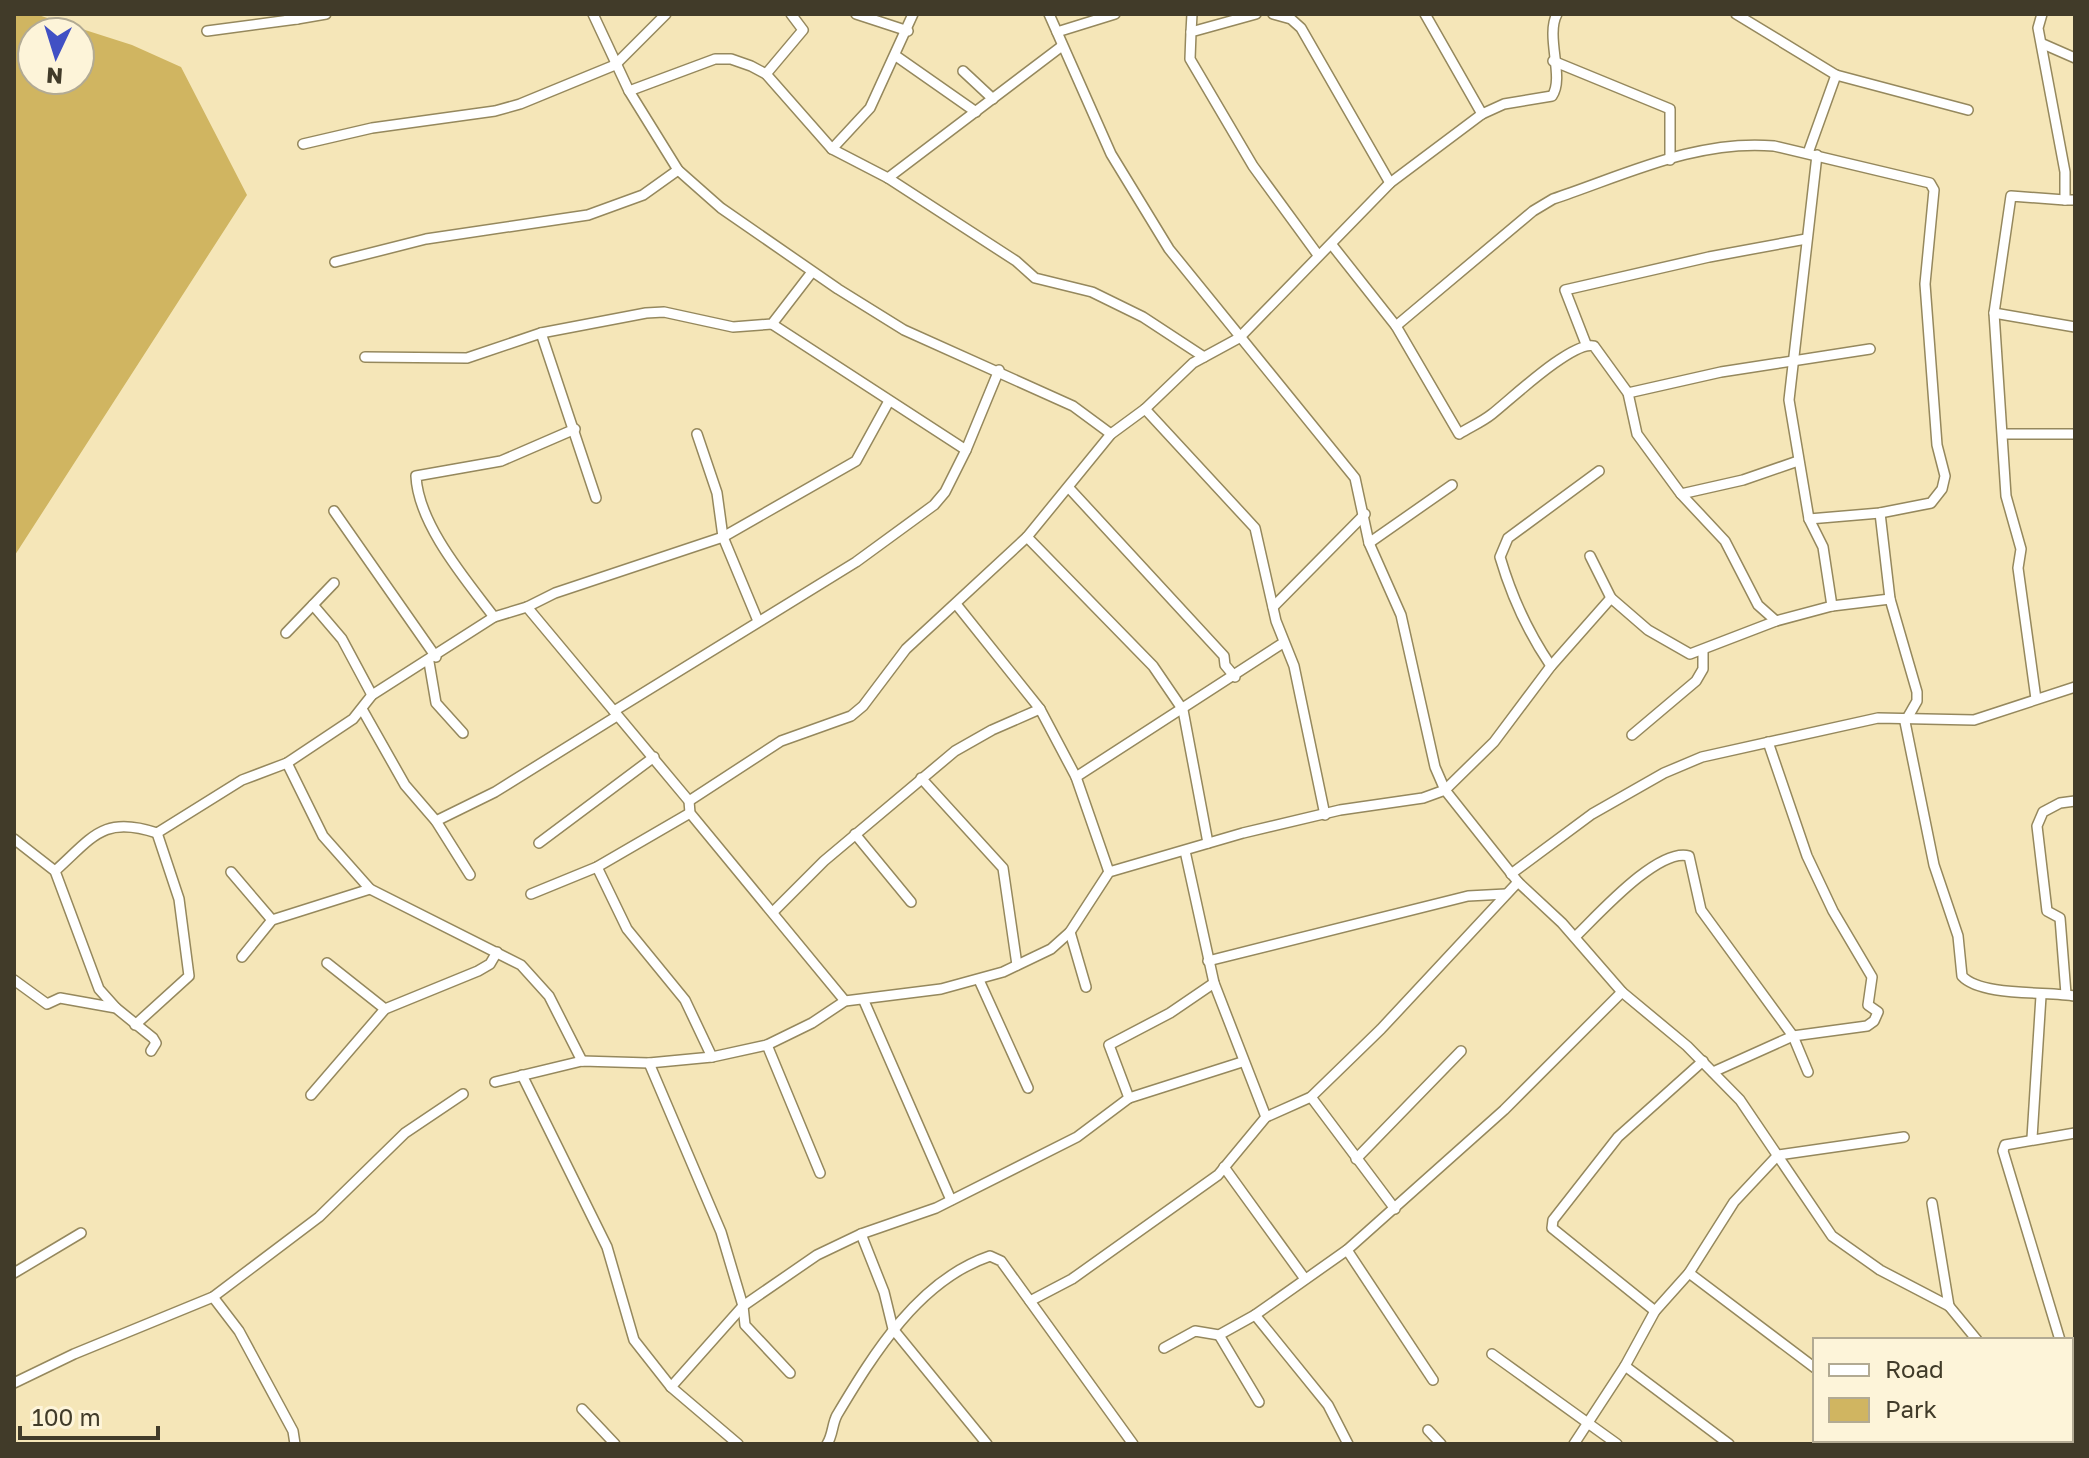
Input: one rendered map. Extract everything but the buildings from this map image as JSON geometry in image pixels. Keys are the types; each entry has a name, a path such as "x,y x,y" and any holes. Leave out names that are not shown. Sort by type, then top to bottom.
{"street":[{"path":"207,31 326,14"},
{"path":"593,14 629,91 678,170 721,208 812,272 904,330 999,370 1073,406 1111,434"},
{"path":"303,144 372,128 495,111 615,65 666,14"},
{"path":"766,74 803,30 791,14"},
{"path":"856,14 908,31"},
{"path":"832,149 870,108 908,31 913,14"},
{"path":"1049,14 1124,179 1169,249 1355,478 1369,543 1401,615 1435,767 1445,790 1518,882 1575,937 1622,992 1703,1061 1740,1100 1832,1236 1888,1275 1949,1306 1975,1338"},
{"path":"1057,32 1115,14"},
{"path":"1192,14 1188,48 1198,73 1253,166 1318,255"},
{"path":"1191,32 1256,14"},
{"path":"1273,14 1291,19 1301,28 1390,183"},
{"path":"1425,14 1482,114"},
{"path":"1736,14 1836,75 1968,110"},
{"path":"2036,699 2018,568 2021,549 2006,496 1994,313 2011,196 2070,200 2038,28 2042,14"},
{"path":"689,801 781,741 851,716 875,693 906,649 1027,537 1111,434 1145,409 1204,357 1239,338 1390,183 1482,114 1504,104 1552,96 1557,83 1553,61 1555,15"},
{"path":"2043,44 2075,58"},
{"path":"888,178 1062,46"},
{"path":"896,56 976,112"},
{"path":"629,91 715,59 731,59 766,74 832,149 888,178 1035,278 1092,292 1143,317 1204,357"},
{"path":"1553,61 1670,109 1670,160"},
{"path":"963,71 993,99"},
{"path":"1832,606 1823,547 1809,519 1789,400 1812,154 1836,75"},
{"path":"1396,326 1543,205 1722,144 1774,146 1930,183 1934,190 1925,284 1937,445 1945,476 1942,489 1931,503 1880,513 1809,519"},
{"path":"335,262 426,239 588,215 643,195 678,170"},
{"path":"1586,344 1565,290 1709,257 1806,239"},
{"path":"1332,245 1396,326 1459,434 1493,414 1508,398 1586,344 1594,346 1628,393 1637,434 1681,494 1725,541 1758,605 1776,621"},
{"path":"772,324 812,272"},
{"path":"365,357 467,358 541,333 646,313 664,312 733,327 772,324 966,450"},
{"path":"1994,313 2075,327"},
{"path":"541,333 596,498"},
{"path":"1628,393 1870,349"},
{"path":"436,821 495,792 758,621 856,562 924,514 945,492 999,370"},
{"path":"55,871 107,828 132,825 157,833 242,780 287,763 362,709 372,695 433,660 494,617 527,607 555,593 723,537 856,461 889,401"},
{"path":"1145,409 1255,528 1283,643 1294,666 1325,815"},
{"path":"494,617 451,559 421,505 416,476 421,472 501,461 575,429"},
{"path":"697,434 717,493 723,537 758,621"},
{"path":"2004,434 2075,434"},
{"path":"1681,494 1743,480 1798,461"},
{"path":"1551,666 1528,633 1500,557 1508,538 1599,471"},
{"path":"1369,543 1452,485"},
{"path":"1069,488 1224,656 1223,661 1235,677"},
{"path":"334,511 433,660 436,703 463,733"},
{"path":"1880,513 1890,599 1917,692 1917,701 1905,722 1934,865 1958,936 1962,976 1972,983 2041,996 2071,995 2060,918 2047,911 2037,826 2043,812 2060,803 2075,801"},
{"path":"1273,607 1365,514"},
{"path":"1027,537 1153,666 1183,710 1208,843"},
{"path":"1590,556 1620,610 1670,646 1690,654 1776,621 1832,606 1890,599"},
{"path":"286,633 334,583"},
{"path":"495,1082 582,1061 649,1063 712,1057 767,1045 812,1023 845,1001 864,1001 979,980 1051,949 1070,932 1109,872 1208,843 1325,815 1423,798 1445,790 1494,742 1551,666 1611,598"},
{"path":"956,604 1040,709 1076,777 1109,872"},
{"path":"313,605 342,639 372,695"},
{"path":"527,607 654,757 689,801 690,813 845,1001"},
{"path":"1076,777 1235,677 1283,643"},
{"path":"1632,735 1696,681 1703,669 1703,651"},
{"path":"1511,874 1592,814 1664,773 1702,757 1878,718 1905,722 1974,720 2075,687"},
{"path":"362,709 405,785 436,821 470,875"},
{"path":"773,912 855,834 921,778 972,740 1040,709"},
{"path":"1713,1072 1793,1036 1867,1026 1874,1021 1878,1012 1868,1005 1872,977 1833,911 1807,856 1768,742"},
{"path":"539,843 654,757"},
{"path":"287,763 323,836 370,889 521,965 549,996 582,1061"},
{"path":"921,778 1003,868 1017,965"},
{"path":"531,894 597,867 690,813"},
{"path":"135,1025 189,976 179,899 157,833"},
{"path":"855,834 911,902"},
{"path":"14,839 55,871 99,989 156,1043 151,1051"},
{"path":"1185,851 1214,983 1242,1062 1266,1117"},
{"path":"1575,937 1657,863 1683,854 1689,856 1701,910 1793,1036 1808,1072"},
{"path":"597,867 627,929 685,1000 712,1057"},
{"path":"231,872 272,920"},
{"path":"1030,1301 1072,1279 1224,1167 1266,1117 1311,1097 1381,1029 1518,882"},
{"path":"242,957 272,920 370,889"},
{"path":"1208,961 1468,896 1506,894"},
{"path":"1070,932 1086,987"},
{"path":"311,1095 385,1009 478,971 490,964 497,952"},
{"path":"327,963 385,1009"},
{"path":"14,980 47,1004 60,998 116,1008"},
{"path":"979,980 1028,1088"},
{"path":"1129,1098 1109,1045 1170,1013 1214,983"},
{"path":"1164,1348 1195,1331 1219,1335 1255,1315 1347,1250 1504,1110 1622,992"},
{"path":"2032,1138 2041,996"},
{"path":"864,1001 951,1200"},
{"path":"767,1045 820,1173"},
{"path":"1356,1159 1461,1051"},
{"path":"1655,1311 1552,1228 1553,1220 1618,1137 1703,1061"},
{"path":"671,1387 743,1306 817,1255 861,1234 951,1200 1077,1137 1129,1098 1242,1062"},
{"path":"649,1063 721,1232 743,1306 745,1325 790,1373"},
{"path":"522,1075 607,1247 634,1340 671,1387 738,1444"},
{"path":"14,1383 74,1354 213,1297 319,1217 405,1133 463,1094"},
{"path":"1311,1097 1395,1209"},
{"path":"2059,1338 2003,1156 2005,1145 2075,1133"},
{"path":"1574,1444 1625,1366 1655,1311 1689,1273 1734,1202 1778,1155 1904,1137"},
{"path":"1224,1167 1305,1279"},
{"path":"1932,1203 1949,1306"},
{"path":"14,1273 81,1233"},
{"path":"861,1234 884,1292 893,1329 987,1444"},
{"path":"1347,1250 1433,1380"},
{"path":"827,1444 837,1416 893,1329 951,1272 990,1256 1001,1261 1133,1444"},
{"path":"1689,1273 1813,1366"},
{"path":"213,1297 239,1331 293,1431 295,1444"},
{"path":"1255,1315 1328,1405 1348,1444"},
{"path":"1219,1335 1259,1402"},
{"path":"1492,1354 1617,1444"},
{"path":"1625,1366 1729,1444"},
{"path":"582,1409 615,1444"},
{"path":"1428,1430 1441,1444"}],"green space":[{"path":"14,14 41,16 16,16 16,96 96,96 96,33 132,45 181,67 247,195 15,555"}]}
